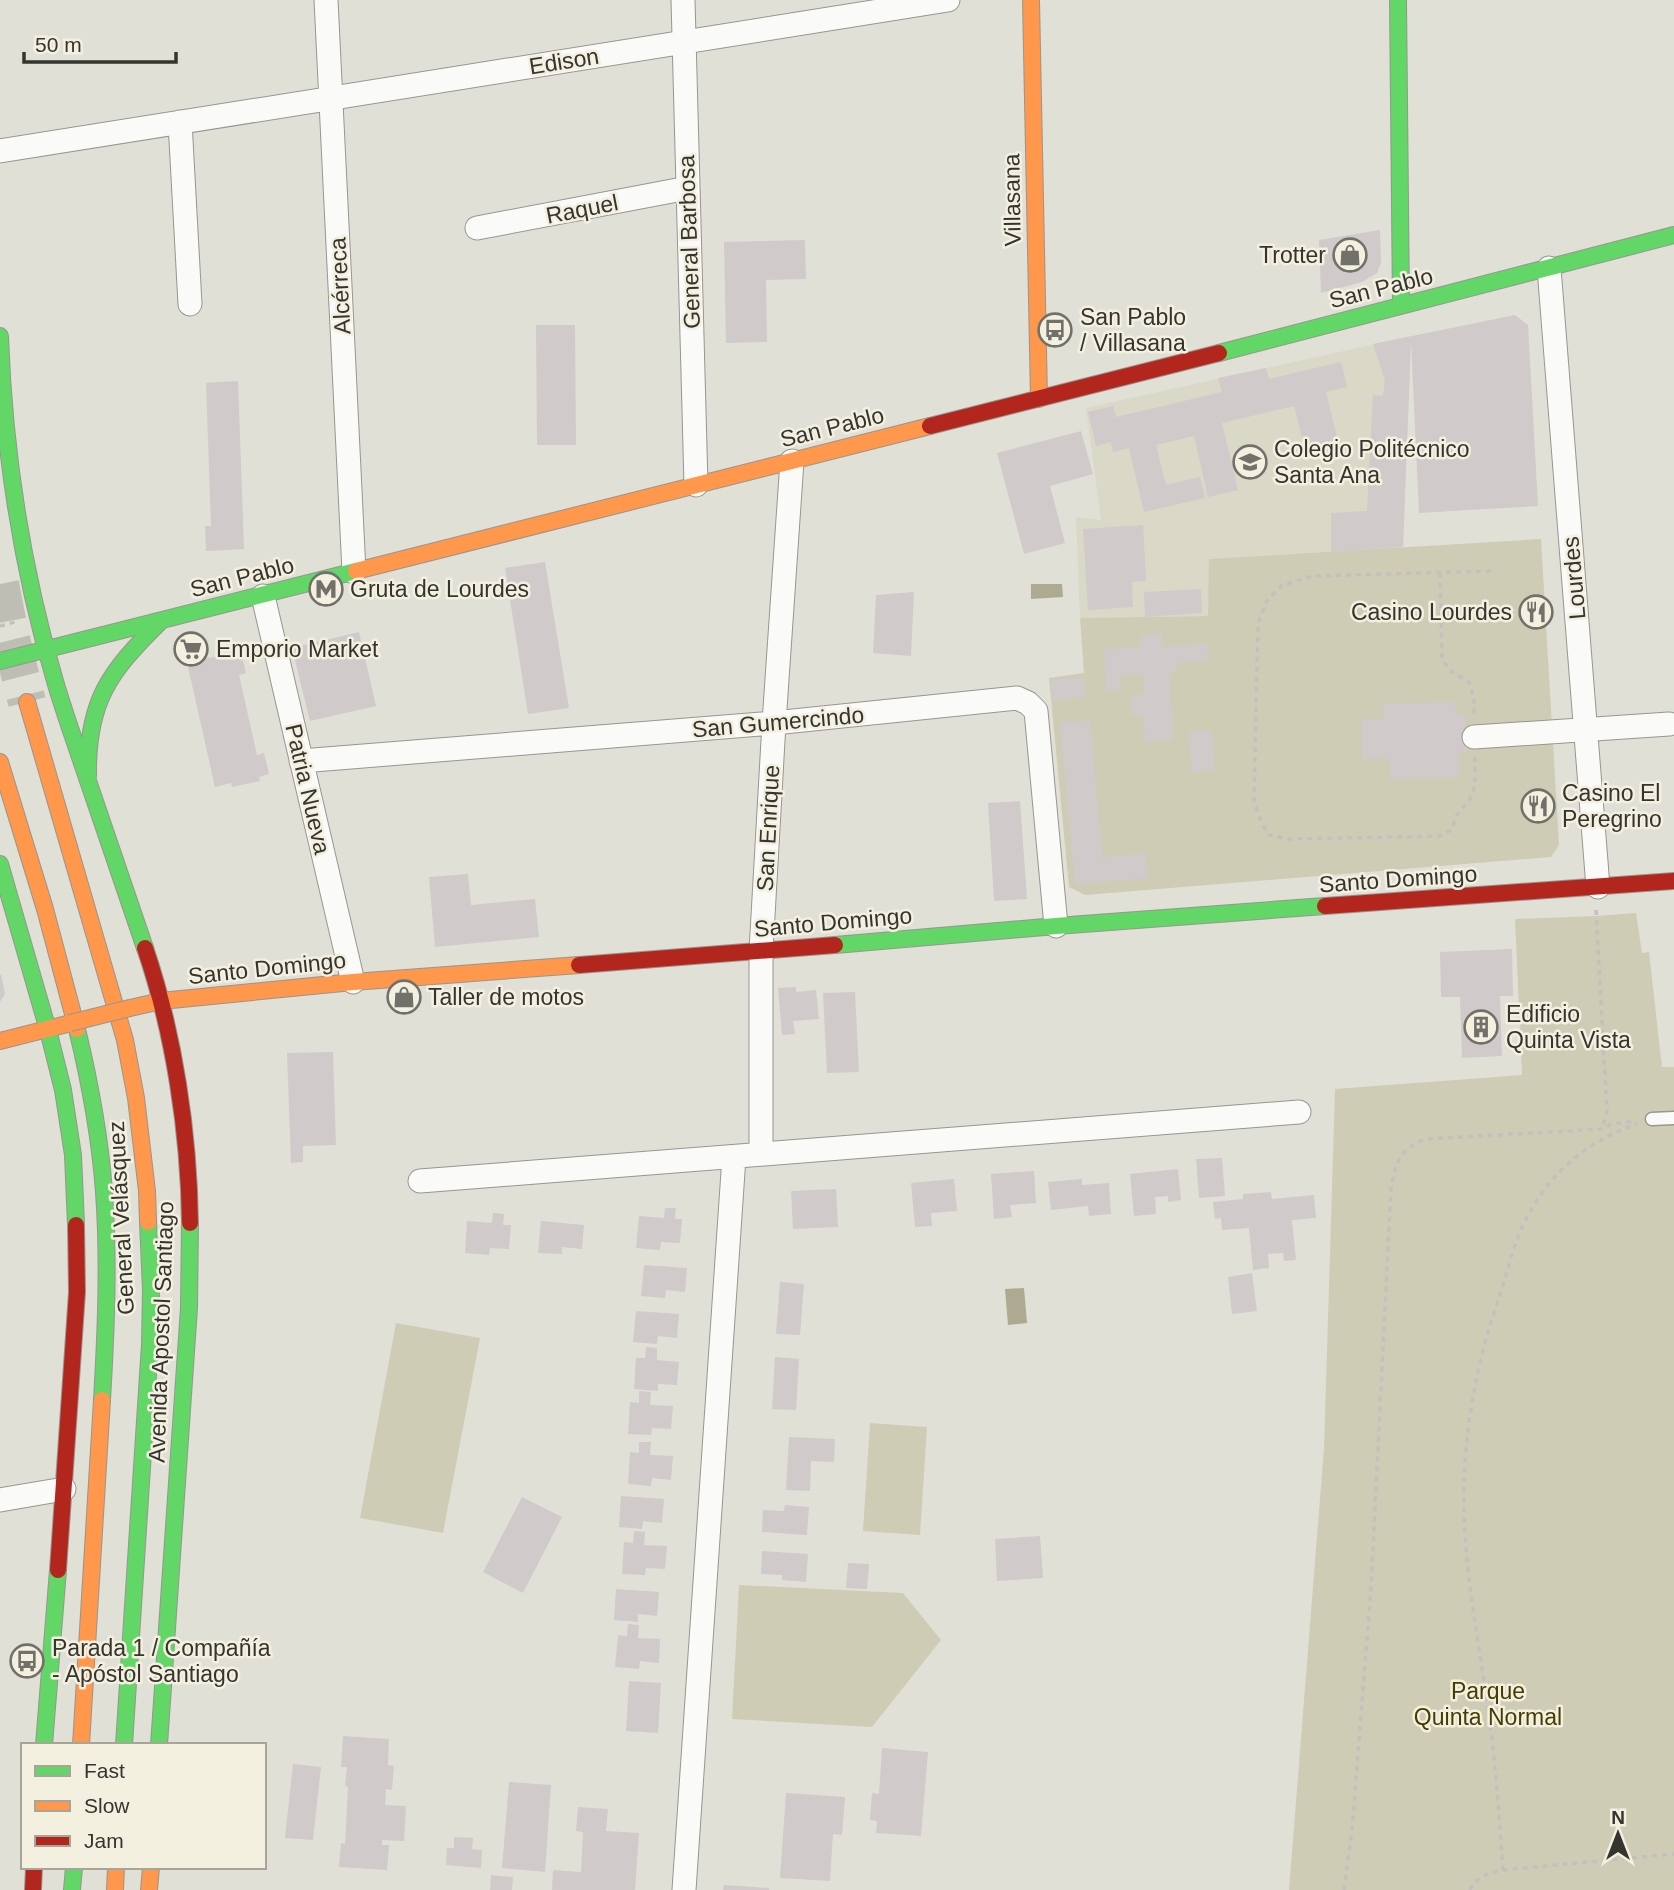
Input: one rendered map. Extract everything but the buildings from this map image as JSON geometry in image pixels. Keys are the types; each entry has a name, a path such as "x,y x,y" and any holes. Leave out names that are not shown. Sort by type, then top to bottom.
{"main road":[{"name":"Villasana","path":"1031,0 1038,399"},
{"path":"1398,0 1401,306"},
{"name":"San Pablo","path":"0,661 1674,235"},
{"name":"Avenida Apostol Santiago","path":"0,337 4,415 11,469 46,649 161,1001 186,1136 191,1201 191,1254 159,1743"},
{"path":"88,776 88,737 98,699 128,654 161,621"},
{"name":"General Velásquez","path":"27,702 125,1040 136,1098 146,1180 150,1251 150,1343 124,1743"},
{"name":"General Velásquez","path":"0,762 75,1015 94,1107 101,1157 107,1312 81,1743"},
{"path":"0,864 63,1090 73,1155 77,1231 77,1293 44,1743"},
{"name":"Santo Domingo","path":"0,1041 161,1001 353,982 1056,926 1674,881"},
{"path":"33,1890 34,1869"},
{"path":"72,1890 74,1869"},
{"path":"115,1890 116,1869"},
{"path":"149,1890 151,1869"}],"street":[{"name":"Alcérreca","path":"326,0 354,572"},
{"name":"General Barbosa","path":"683,0 696,485"},
{"name":"Edison","path":"0,151 948,0"},
{"path":"180,122 190,304"},
{"name":"Raquel","path":"477,228 688,188"},
{"name":"Lourdes","path":"1549,268 1598,887"},
{"name":"San Enrique","path":"761,1154 761,951 792,461"},
{"name":"Patria Nueva","path":"262,596 353,982"},
{"name":"San Gumercindo","path":"301,761 774,723 1017,698 1036,711 1056,926"},
{"path":"1474,737 1669,724"},
{"path":"420,1181 1299,1112"},
{"path":"684,1890 734,1157"},
{"path":"0,1500 64,1489"}],"lane":[{"path":"1652,1119 1674,1118"}],"path":[{"path":"1440,573 1442,660 1452,671 1469,682 1474,698 1475,786 1451,830 1440,836 1289,839 1269,835 1261,822 1254,800 1258,624 1266,602 1281,586 1312,576 1440,573 1496,572"},
{"path":"1598,887 1596,916 1607,1112 1602,1129"},
{"path":"1344,1890 1352,1830 1371,1588 1391,1188 1398,1160 1405,1150 1426,1139 1602,1129 1611,1125 1652,1119"},
{"path":"1503,1870 1497,1784 1468,1574 1464,1514 1467,1442 1479,1365 1517,1240 1545,1189 1575,1158 1598,1141 1619,1130 1652,1119"},
{"path":"1470,1890 1480,1877 1503,1870 1674,1854"}],"shaded area":[{"name":"Colegio Politécnico Santa Ana","path":"1411,336 1403,547 1210,559 1208,616 1080,618 1076,517 1101,520 1086,408"},
{"path":"1031,584 1062,584 1063,597 1031,599"},
{"path":"1024,1288 1027,1323 1008,1325 1005,1289"}],"green space":[{"path":"1541,539 1559,845 1551,857 1085,895 1069,887 1049,678 1084,673 1080,618 1208,616 1209,559"},
{"name":"Parque Quinta Normal","path":"1636,913 1642,953 1649,952 1662,1067 1674,1067 1674,1890 1289,1890 1324,1448 1335,1089 1522,1075 1515,919"},
{"path":"396,1323 480,1338 443,1533 360,1518"},
{"path":"870,1423 927,1427 920,1535 863,1531"},
{"path":"739,1585 903,1593 941,1640 872,1727 732,1719"}],"tunnel":[{"path":"0,584 27,702"}],"traffic: fast":[{"path":"1398,0 1401,306"},
{"path":"1219,353 1674,235"},
{"path":"0,336 10,467 24,553 43,639 62,704 145,948"},
{"path":"0,661 356,571"},
{"path":"88,776 92,727 105,690 128,656 161,621"},
{"path":"0,864 63,1090 73,1155 76,1225"},
{"path":"835,945 1325,906"},
{"path":"77,1029 94,1110 104,1192 106,1296 102,1400"},
{"path":"124,1743 150,1344 148,1222"},
{"path":"159,1743 189,1308 190,1223"},
{"path":"44,1743 58,1570"},
{"path":"72,1890 74,1869"}],"traffic: slow":[{"path":"1031,0 1039,399"},
{"path":"356,571 930,426"},
{"path":"27,702 125,1040 136,1098 148,1222"},
{"path":"0,762 45,909 77,1029"},
{"path":"130,1008 161,1001 353,982 579,965"},
{"path":"70,1023 130,1008"},
{"path":"0,1041 67,1024"},
{"path":"81,1743 102,1400"},
{"path":"115,1890 116,1869"},
{"path":"149,1890 151,1869"}],"traffic: jam":[{"path":"930,426 1219,353"},
{"path":"1325,906 1674,881"},
{"path":"579,965 835,945"},
{"path":"145,948 164,1014 178,1084 187,1154 190,1223"},
{"path":"58,1570 77,1292 76,1225"},
{"path":"33,1890 34,1869"}],"place":[{"name":"Trotter","path":"1350,255"},
{"name":"San Pablo / Villasana","path":"1055,330"},
{"name":"Colegio Politécnico Santa Ana","path":"1250,462"},
{"name":"Gruta de Lourdes","path":"326,589"},
{"name":"Casino Lourdes","path":"1536,612"},
{"name":"Emporio Market","path":"191,649"},
{"name":"Casino El Peregrino","path":"1538,806"},
{"name":"Taller de motos","path":"404,997"},
{"name":"Edificio Quinta Vista","path":"1481,1027"},
{"name":"Parada 1 / Compañía - Apóstol Santiago","path":"27,1661"}]}
